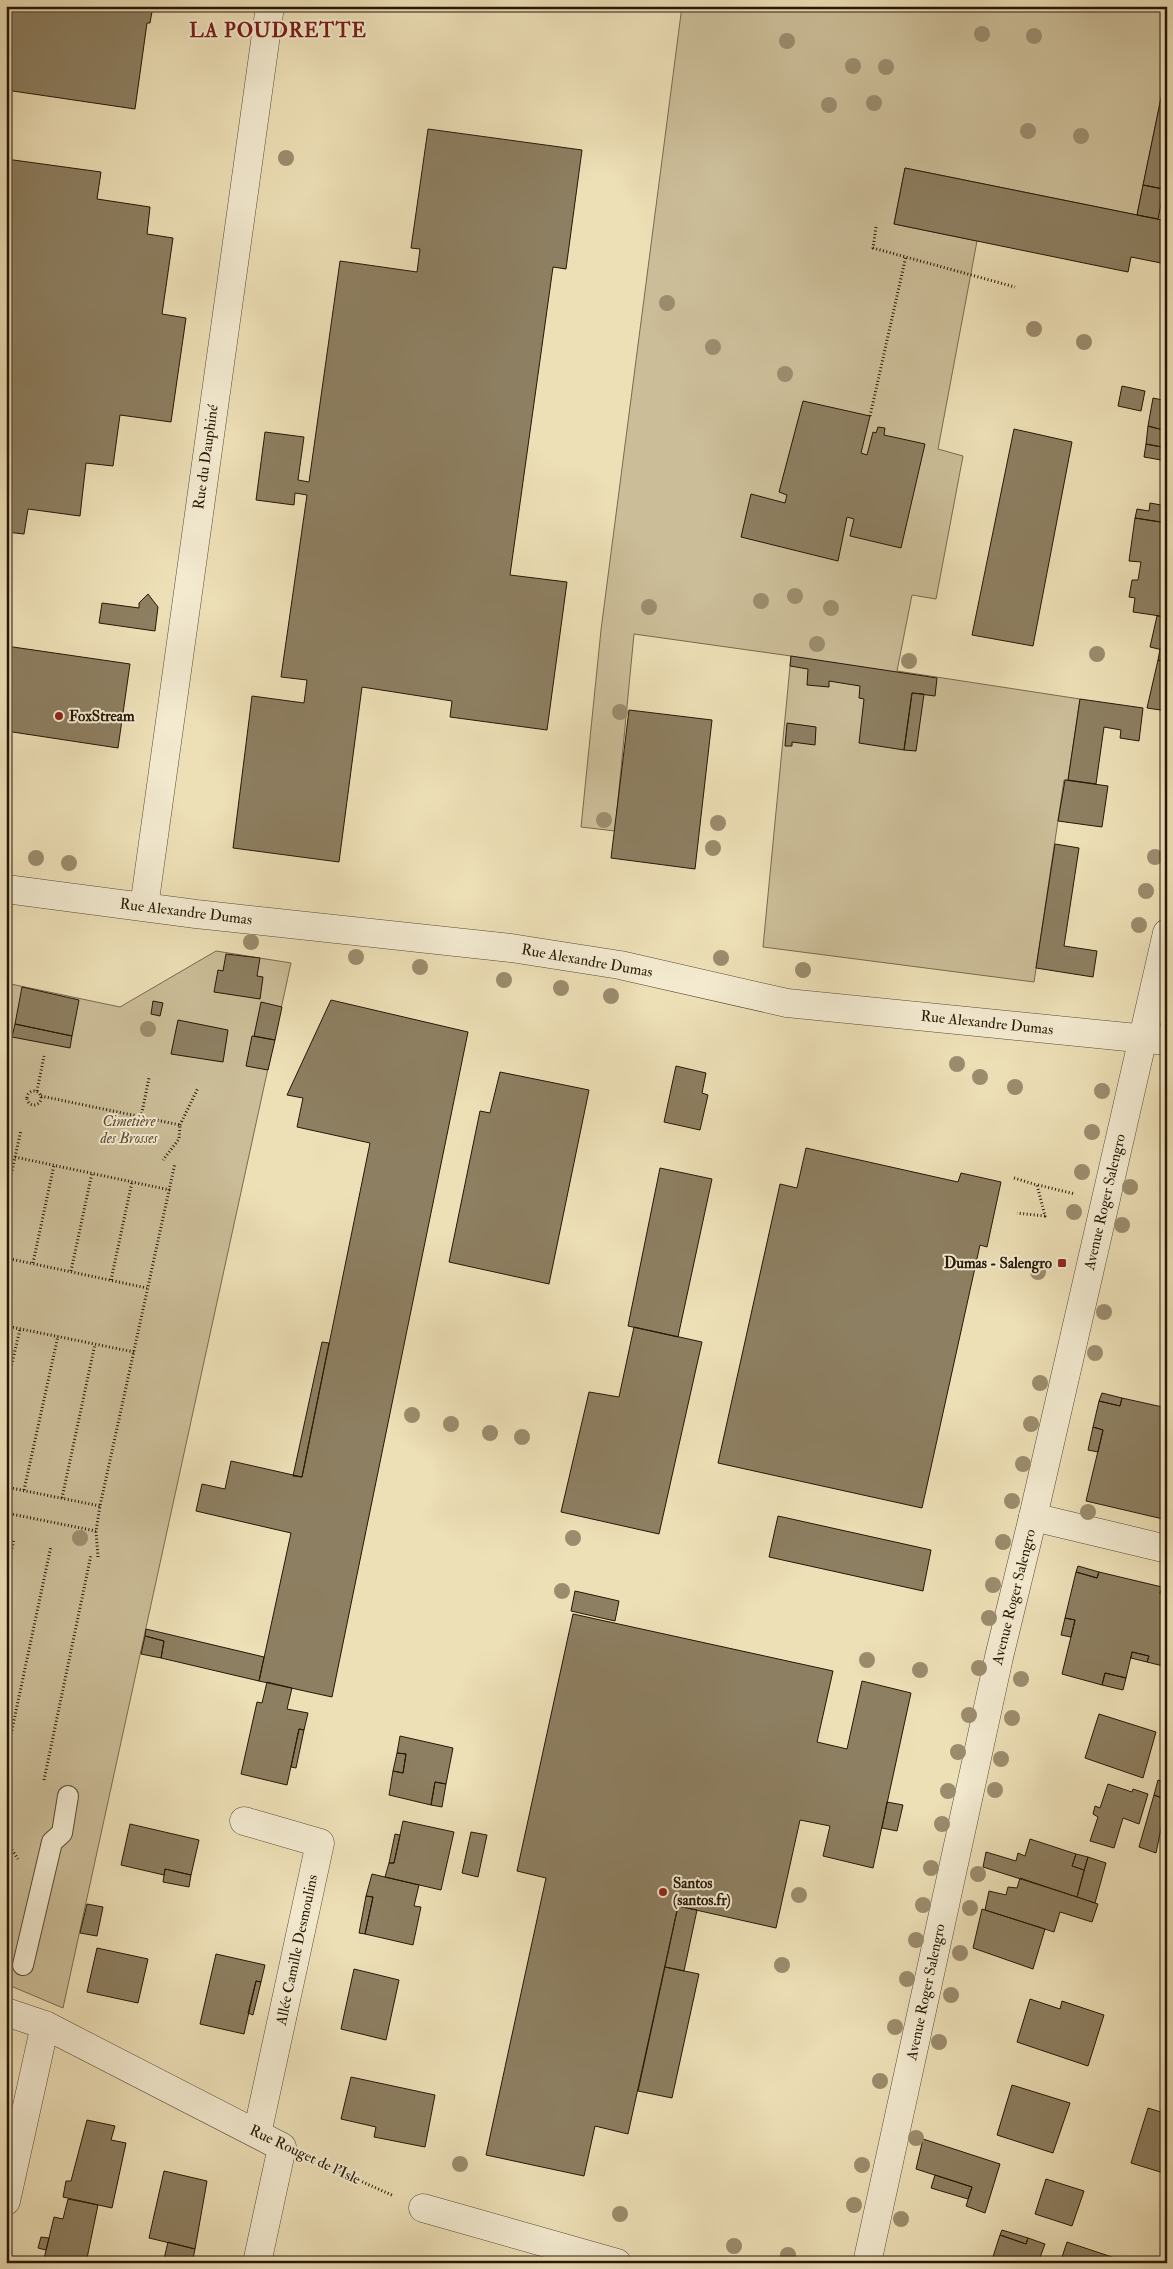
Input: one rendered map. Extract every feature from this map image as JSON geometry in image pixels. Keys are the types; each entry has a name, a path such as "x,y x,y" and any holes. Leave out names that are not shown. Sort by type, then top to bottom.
{"street":[{"name":"Rue du Dauphiné","path":"144,907 270,6"},
{"name":"Rue Alexandre Dumas","path":"6,889 144,907 511,948 620,965 787,1003 1155,1040"},
{"name":"Avenue Roger Salengro","path":"867,2263 998,1657 1033,1517 1106,1202 1155,1040 1167,933"},
{"path":"1033,1517 1167,1549"},
{"name":"Allée Camille Desmoulins","path":"244,1822 320,1843 257,2134"},
{"name":"Rue Rouget de l'Isle","path":"6,2012 45,2025 282,2147"},
{"path":"6,2201 45,2025"},
{"path":"257,2263 282,2147"},
{"path":"423,2208 617,2263"}],"lane":[{"path":"23,1965 52,1842 62,1833 68,1796"}],"path":[{"path":"876,227 873,248 1015,287"},
{"path":"870,416 906,256"},
{"path":"44,1056 37,1091 41,1096 180,1125"},
{"path":"141,1117 149,1078"},
{"path":"163,1160 179,1139 180,1125 198,1088"},
{"path":"37,1091 28,1093 26,1098 28,1103 37,1104 41,1101 41,1096"},
{"path":"6,1198 21,1130"},
{"path":"15,1157 170,1190"},
{"path":"98,1557 96,1531 100,1506 175,1163"},
{"path":"33,1263 54,1165"},
{"path":"71,1271 92,1173"},
{"path":"1014,1178 1106,1202"},
{"path":"111,1280 132,1182"},
{"path":"1017,1213 1045,1216 1037,1184"},
{"path":"6,1258 147,1288"},
{"path":"6,1326 134,1352"},
{"path":"6,1390 20,1329"},
{"path":"24,1490 58,1336"},
{"path":"62,1498 95,1344"},
{"path":"6,1487 100,1506"},
{"path":"6,1513 96,1531"},
{"path":"6,1576 14,1539"},
{"path":"6,1758 51,1546"},
{"path":"43,1781 91,1555"},
{"path":"6,1841 21,1864"},
{"name":"Rue Rouget de l'Isle","path":"282,2147 423,2208"}],"green space":[{"path":"682,6 1167,6 1167,69 1137,215 905,168 894,224 977,241 938,449 963,456 936,599 912,595 897,671 1080,699 1068,780 1064,780 1034,982 763,947 791,656 634,634 615,831 581,827 601,630"},
{"name":"Cimetière des Brosses","path":"216,951 291,963 63,2008 6,1984 6,983 120,1007"}],"building":[{"path":"6,6 153,6 150,23 147,23 135,109 6,90"},
{"path":"1167,69 1167,190 1143,185"},
{"path":"428,129 582,150 566,269 553,267 510,575 567,582 547,730 450,717 452,701 362,687 339,862 233,848 252,696 304,703 307,680 281,677 307,495 295,493 294,505 256,500 265,432 304,437 298,480 309,482 340,261 417,272 420,249 411,248"},
{"path":"6,159 101,172 97,199 150,207 147,234 173,238 162,314 186,318 171,422 120,415 113,466 86,463 80,516 28,509 24,534 6,532"},
{"path":"905,168 1167,221 1166,264 1131,257 1128,272 894,224"},
{"path":"1143,185 1164,189 1158,219 1137,215"},
{"path":"1122,386 1145,391 1141,411 1118,406"},
{"path":"1153,398 1167,401 1167,431 1148,426"},
{"path":"803,401 870,416 861,453 867,455 873,432 876,433 878,427 885,428 884,435 925,444 901,548 850,536 854,519 847,517 838,561 741,537 751,494 785,503 787,495 779,492"},
{"path":"1148,426 1167,431 1167,448 1146,444"},
{"path":"1014,429 1072,442 1033,646 972,635"},
{"path":"1146,444 1167,448 1167,461 1144,457"},
{"path":"1150,503 1167,506 1167,523 1135,518 1137,509 1149,511"},
{"path":"1135,518 1167,523 1167,617 1133,612 1135,598 1129,597 1132,580 1138,580 1141,562 1129,561"},
{"path":"148,594 158,607 155,631 99,623 102,603 139,608 139,603"},
{"path":"1157,616 1167,617 1167,651 1150,647"},
{"path":"6,646 130,664 118,748 6,731"},
{"path":"1160,649 1167,651 1167,662 1158,660"},
{"path":"791,656 937,678 935,696 912,693 904,750 859,743 864,699 859,698 860,686 829,681 829,687 807,685 808,669 790,666"},
{"path":"1158,660 1167,662 1167,711 1147,708"},
{"path":"912,693 924,694 916,751 904,750"},
{"path":"1080,699 1143,708 1139,741 1120,738 1121,730 1104,727 1096,784 1068,780"},
{"path":"629,710 712,720 695,869 611,858"},
{"path":"787,723 816,727 815,745 792,742 792,746 785,746"},
{"path":"1065,780 1108,786 1102,827 1058,821"},
{"path":"1055,844 1079,848 1064,946 1097,951 1093,977 1036,968"},
{"path":"226,954 260,958 257,976 263,977 260,999 214,992 218,970 223,971"},
{"path":"22,987 79,1000 72,1036 15,1024"},
{"path":"331,1000 468,1032 332,1697 259,1681 291,1533 196,1511 202,1484 225,1489 231,1461 302,1477 370,1143 297,1127 303,1098 287,1095"},
{"path":"153,1001 163,1003 160,1016 151,1014"},
{"path":"261,1002 282,1007 275,1040 254,1036"},
{"path":"178,1020 228,1030 223,1062 171,1054"},
{"path":"15,1024 72,1036 70,1048 12,1037"},
{"path":"252,1036 275,1040 268,1070 246,1066"},
{"path":"676,1066 706,1073 702,1093 708,1095 700,1130 664,1122"},
{"path":"500,1072 589,1090 549,1284 449,1262 480,1111 490,1113"},
{"path":"806,1148 958,1182 961,1173 1001,1182 987,1247 980,1245 922,1508 718,1463 780,1184 797,1188"},
{"path":"660,1168 712,1179 678,1337 628,1326"},
{"path":"634,1327 702,1342 659,1534 561,1512 589,1392 619,1397"},
{"path":"322,1342 329,1343 302,1477 293,1476"},
{"path":"1102,1393 1122,1398 1120,1406 1099,1401"},
{"path":"1122,1398 1167,1408 1167,1504 1163,1519 1086,1501 1103,1430 1093,1427 1099,1401 1120,1406"},
{"path":"1093,1427 1103,1430 1098,1452 1088,1450"},
{"path":"778,1516 931,1550 923,1591 769,1557"},
{"path":"1078,1566 1099,1572 1097,1578 1076,1572"},
{"path":"1076,1572 1097,1578 1099,1572 1162,1587 1160,1593 1167,1595 1167,1667 1147,1662 1149,1656 1132,1652 1126,1678 1105,1673 1102,1685 1062,1674 1075,1620 1065,1618"},
{"path":"1162,1587 1167,1588 1167,1595 1160,1593"},
{"path":"575,1591 619,1601 615,1621 571,1611"},
{"name":"Santos (santos.fr)","path":"573,1614 833,1671 817,1742 847,1749 862,1681 911,1693 873,1868 823,1856 830,1826 800,1820 776,1928 678,1906 628,2134 595,2126 584,2176 486,2155 546,1878 517,1871"},
{"path":"1065,1618 1075,1620 1071,1637 1061,1635"},
{"path":"146,1629 264,1657 259,1681 161,1658 164,1641 145,1636"},
{"path":"145,1636 164,1641 161,1658 141,1654"},
{"path":"1132,1652 1149,1656 1147,1662 1131,1658"},
{"path":"1105,1673 1126,1678 1123,1690 1102,1685"},
{"path":"267,1682 292,1688 287,1709 308,1713 304,1730 299,1729 287,1785 241,1774 257,1702 262,1703"},
{"path":"1099,1714 1156,1732 1143,1778 1085,1758"},
{"path":"299,1729 304,1730 296,1768 291,1767"},
{"path":"400,1736 453,1748 446,1784 435,1782 431,1805 389,1795 393,1771 403,1773 406,1754 397,1753"},
{"path":"397,1753 406,1754 403,1773 393,1771"},
{"path":"1158,1780 1167,1783 1167,1800 1154,1795"},
{"path":"435,1782 446,1784 442,1807 431,1805"},
{"path":"1108,1784 1132,1792 1133,1789 1148,1794 1139,1824 1123,1818 1114,1848 1090,1841 1098,1817 1093,1814 1095,1806 1100,1808"},
{"path":"1154,1795 1167,1800 1156,1853 1139,1847"},
{"path":"887,1802 903,1805 897,1831 882,1828"},
{"path":"1167,1806 1167,1823 1163,1822"},
{"path":"403,1821 454,1832 441,1890 385,1877 389,1863 394,1863"},
{"path":"130,1824 199,1840 191,1875 165,1869 164,1875 121,1865"},
{"path":"471,1832 487,1835 478,1877 462,1873"},
{"path":"395,1834 400,1835 394,1863 389,1863"},
{"path":"1030,1839 1076,1854 1072,1866 1084,1870 1077,1897 983,1867 986,1852 1016,1861 1018,1853 1025,1856"},
{"path":"1076,1854 1088,1857 1084,1870 1072,1866"},
{"path":"1088,1857 1106,1863 1095,1903 1077,1897"},
{"path":"165,1869 191,1875 189,1887 163,1882"},
{"path":"372,1874 419,1885 414,1906 421,1907 413,1945 365,1934 373,1897 366,1896"},
{"path":"1020,1878 1098,1904 1092,1922 1060,1912 1054,1932 985,1910 989,1891 1006,1895 1008,1887 1017,1888"},
{"path":"366,1896 373,1897 365,1934 359,1933"},
{"path":"87,1904 103,1907 97,1936 80,1933"},
{"path":"678,1906 697,1910 684,1971 665,1967"},
{"path":"982,1909 1045,1929 1033,1969 973,1948"},
{"path":"97,1948 148,1959 138,2003 87,1992"},
{"path":"216,1954 265,1965 261,1982 256,1981 244,2034 200,2024"},
{"path":"665,1967 699,1974 672,2098 638,2091"},
{"path":"354,1969 399,1980 386,2040 341,2029"},
{"path":"256,1981 261,1982 253,2015 248,2013"},
{"path":"1030,1999 1060,2009 1062,2001 1104,2015 1088,2066 1017,2042"},
{"path":"351,2077 435,2095 425,2147 374,2137 376,2127 341,2119"},
{"path":"1012,2085 1070,2103 1053,2153 997,2135"},
{"path":"1148,2108 1167,2114 1167,2174 1131,2163"},
{"path":"87,2120 115,2126 111,2140 126,2143 112,2208 63,2197 66,2181 71,2181"},
{"path":"923,2139 1000,2164 985,2213 966,2206 972,2187 916,2169"},
{"path":"164,2171 207,2181 195,2249 149,2238"},
{"path":"935,2175 972,2187 968,2199 931,2188"},
{"path":"1046,2179 1084,2191 1072,2226 1035,2214"},
{"path":"68,2199 98,2205 86,2263 43,2263 54,2217 63,2219"},
{"path":"1002,2230 1028,2238 1026,2244 1000,2235"},
{"path":"1000,2235 1026,2244 1028,2238 1045,2244 1038,2263 991,2263"},
{"path":"41,2237 49,2238 46,2250 38,2248"},
{"path":"168,2242 195,2249 192,2263 163,2263"},
{"path":"1067,2242 1112,2257 1110,2263 1060,2263"},
{"path":"1112,2257 1131,2263 1110,2263"},
{"path":"149,2259 163,2263 148,2263"},
{"path":"310,2259 328,2263 309,2263"}],"place":[{"name":"FoxStream","path":"59,716"},
{"name":"Dumas - Salengro","path":"1062,1263"},
{"name":"Santos (santos.fr)","path":"663,1892"}],"district":[{"name":"LA POUDRETTE","path":"278,30"}]}
